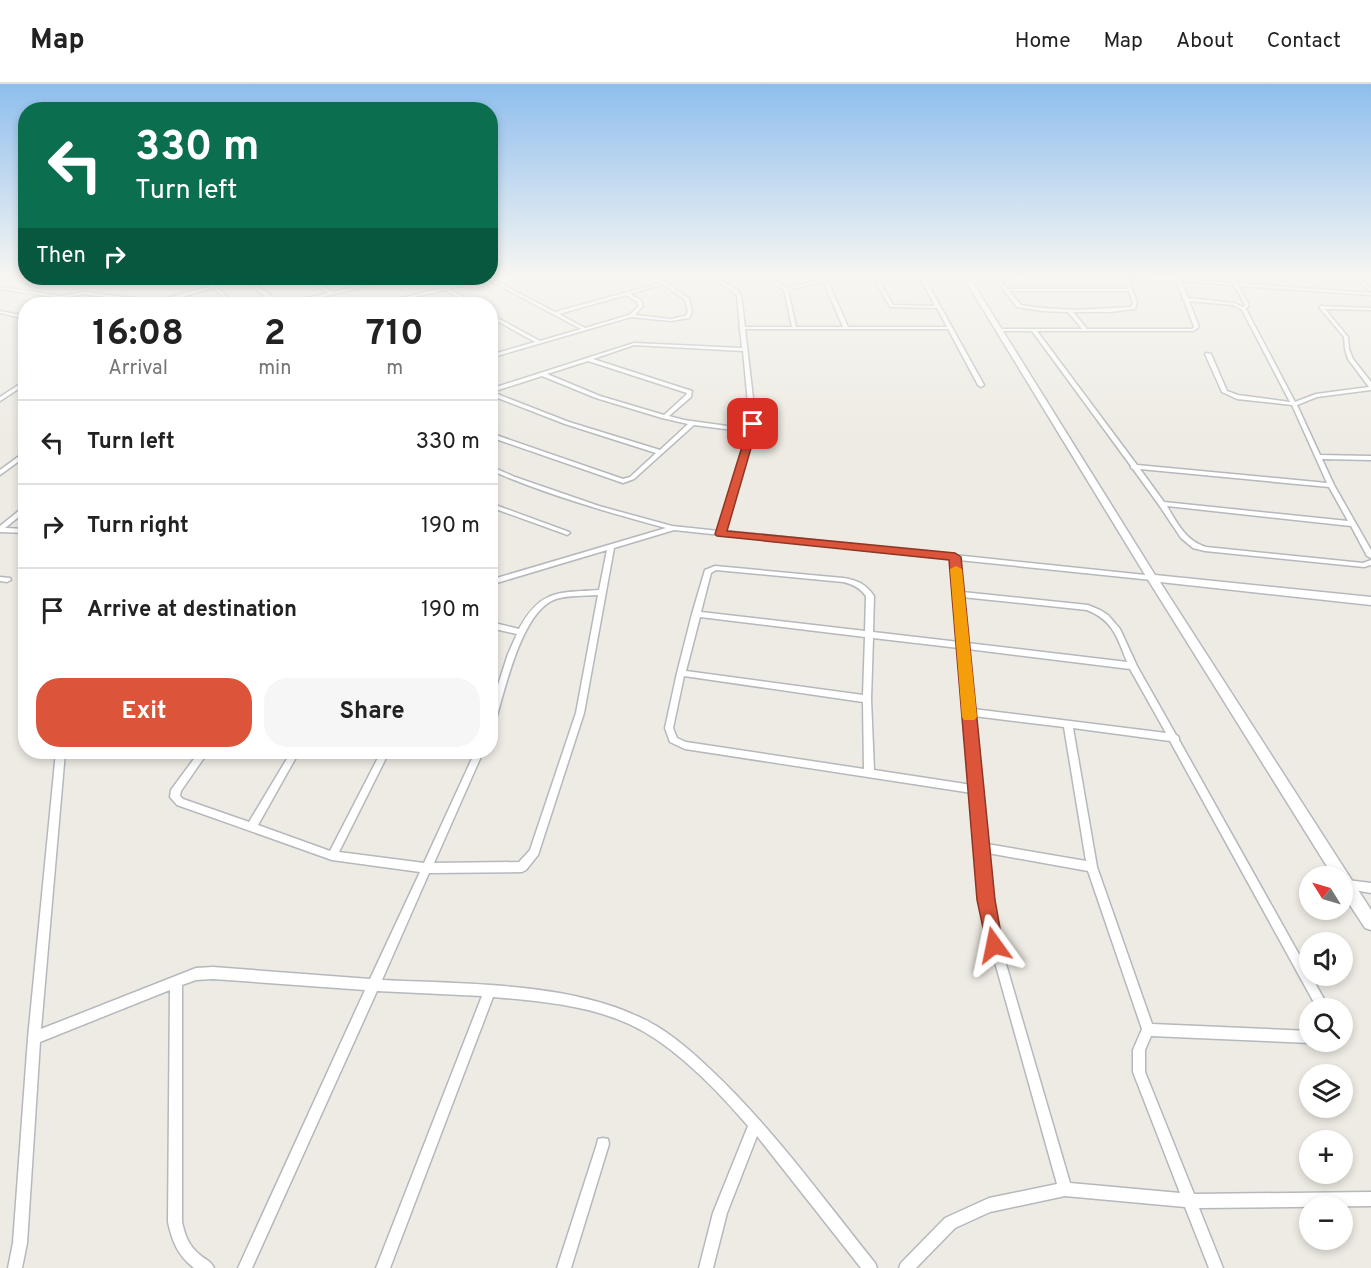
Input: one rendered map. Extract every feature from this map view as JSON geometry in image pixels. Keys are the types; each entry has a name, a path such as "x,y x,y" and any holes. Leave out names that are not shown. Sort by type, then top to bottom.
{"street":[{"path":"517,330 538,342"},
{"path":"498,354 580,330"},
{"path":"721,534 752,431 741,330"},
{"path":"951,330 981,385"},
{"path":"1001,330 1152,578 1334,866"},
{"path":"1034,330 1132,467 1162,504 1183,537 1195,546 1205,549 1364,565 1371,562"},
{"path":"1047,330 1166,330"},
{"path":"1255,330 1331,485 1371,556"},
{"path":"1209,354 1228,394 1245,399 1293,404 1316,396 1371,387 1351,359 1346,337 1341,330"},
{"path":"498,389 639,344 744,350"},
{"path":"588,359 690,392 689,396 664,417"},
{"path":"542,374 598,397 664,417 692,424 752,431"},
{"path":"3,395 18,386"},
{"path":"3,395 18,392"},
{"path":"498,395 567,423 660,452"},
{"path":"498,438 618,481 632,478 692,424"},
{"path":"1318,457 1371,458"},
{"path":"0,473 18,459"},
{"path":"1132,467 1331,485"},
{"path":"498,471 597,507 672,528 1371,602"},
{"path":"1162,504 1353,524"},
{"path":"498,508 567,533"},
{"path":"0,529 18,514"},
{"path":"498,581 672,528"},
{"path":"0,529 18,530"},
{"path":"199,759 176,790 175,797 180,802 332,856 427,868 522,867 531,858 580,713 611,548"},
{"path":"955,557 989,923 1065,1189"},
{"path":"869,773 867,699 870,596 862,587 843,580 715,568 705,576 669,728 670,736 678,743 976,790"},
{"path":"498,702 521,632 536,609 551,598 602,592"},
{"path":"958,594 1088,608 1112,619 1133,666 1318,998"},
{"path":"696,614 963,648 1133,666"},
{"path":"498,627 521,632"},
{"path":"681,673 867,699"},
{"path":"969,712 1175,738"},
{"path":"1068,726 1092,867 1148,1030"},
{"path":"15,1268 20,1243 34,1038 59,759"},
{"path":"252,827 291,759"},
{"path":"332,856 381,759"},
{"path":"245,1268 476,759"},
{"path":"981,848 1092,867"},
{"path":"1353,883 1371,888"},
{"path":"1353,895 1371,923"},
{"path":"34,1038 196,974 213,973 489,992 575,1002 622,1014 661,1035 722,1086 870,1268"},
{"path":"176,982 175,1222 184,1250 193,1260 207,1268"},
{"path":"383,1268 489,992"},
{"path":"1148,1030 1299,1037"},
{"path":"1148,1030 1140,1042 1137,1055 1139,1072 1216,1268"},
{"path":"706,1268 720,1213 754,1125"},
{"path":"564,1268 603,1144"},
{"path":"906,1268 950,1223 989,1205 1065,1189 1191,1201 1371,1199"}],"slow traffic":[{"path":"956,569 969,717"}],"route":[{"path":"753,424 721,534 955,557 986,900 994,945"}]}
